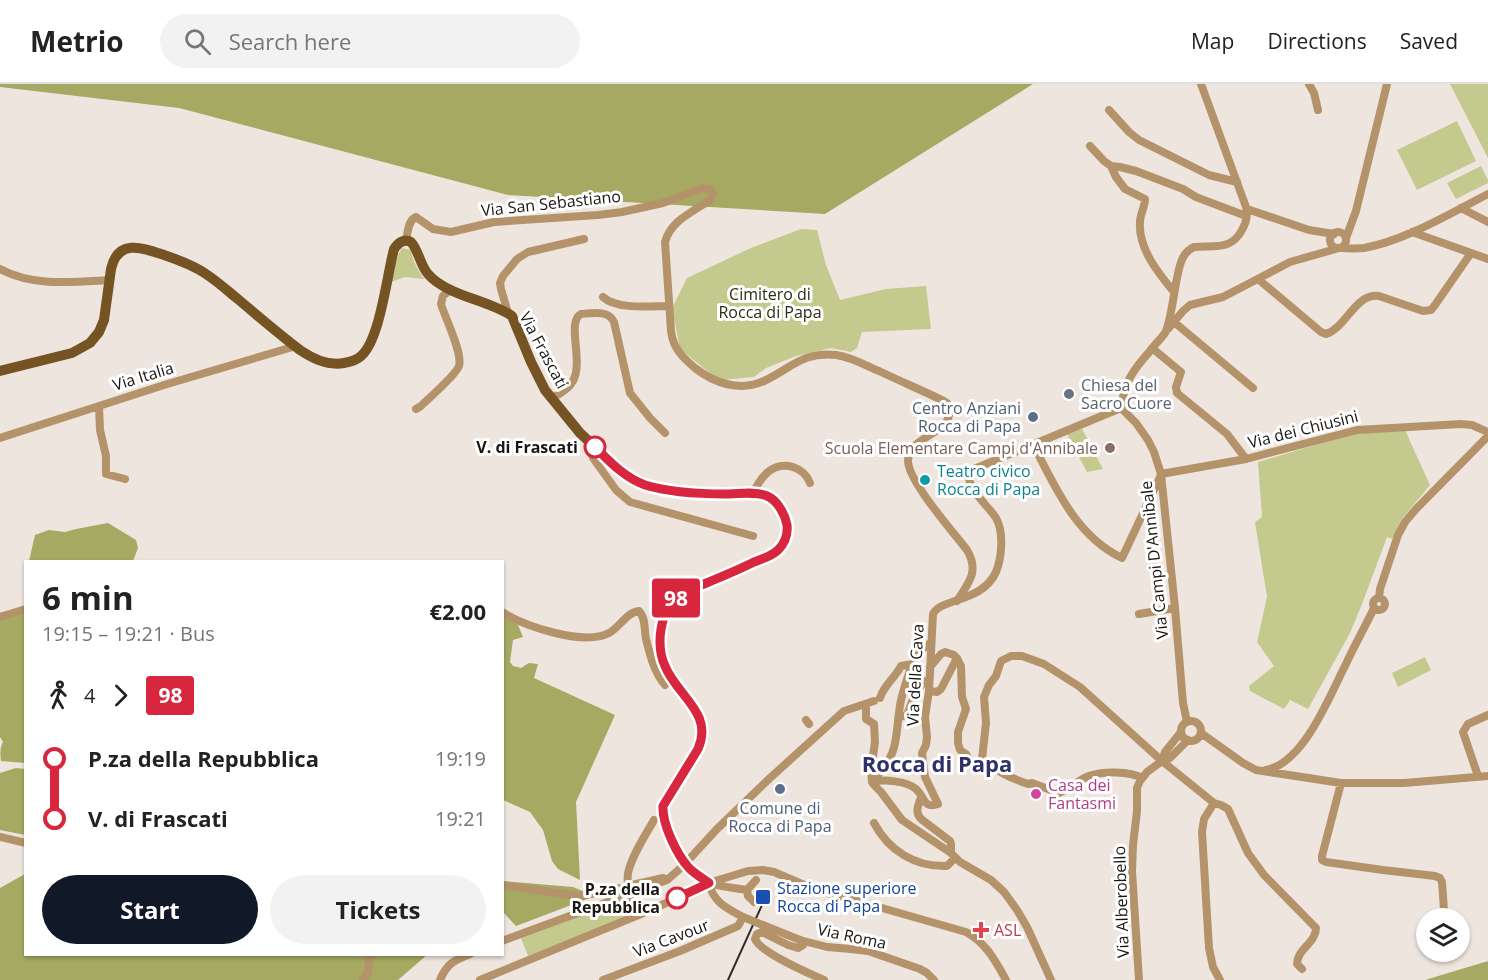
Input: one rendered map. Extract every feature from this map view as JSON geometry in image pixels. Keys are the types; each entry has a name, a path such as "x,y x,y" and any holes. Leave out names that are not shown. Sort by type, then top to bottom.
{"main road":[{"name":"Via Frascati","path":"405,240 414,245 429,275 436,281 513,317 545,390 580,433 624,474 642,484 682,492 761,494 770,498 782,511 787,527 784,543 778,550 682,594 670,603 664,615 660,638 662,659 676,686 698,714 702,739 663,806"},
{"path":"0,371 72,353 90,343 98,335 103,324 113,260 129,248 142,248 195,267 314,359 328,364 342,364 361,357 375,334 394,250 399,243 405,240"}],"street":[{"path":"1166,332 1180,266 1188,251 1194,247 1230,244 1240,234 1247,213 1201,84"},
{"path":"1309,84 1318,110"},
{"path":"957,601 974,595 987,584 996,572 1001,550 998,522 968,480 972,469 1121,408 1128,380 1139,363 1190,305 1223,297 1290,262 1314,254 1338,241 1356,211 1387,84"},
{"path":"1109,110 1137,139 1205,174 1237,182"},
{"path":"1090,147 1111,166 1124,187 1145,199 1140,224 1143,243 1154,267 1174,292"},
{"path":"1111,166 1120,166 1142,174 1193,196 1361,246 1372,246 1412,232 1488,194"},
{"name":"Via San Sebastiano","path":"405,240 410,222 414,217 418,217 433,229 451,232 494,222 622,212 663,203 702,188 708,188 713,192 710,200 672,226 666,236 665,251 672,338 678,352 702,373 719,383 735,386 757,384 804,358 835,355 858,362 947,403 949,412 945,424 916,444 908,460 912,474 933,507 971,557 973,574 957,601"},
{"path":"1461,208 1488,222"},
{"path":"1412,232 1488,259"},
{"path":"508,313 500,283 517,259 528,252 584,239"},
{"path":"1258,279 1326,334 1336,328 1360,302 1371,295 1423,311 1431,310 1472,253"},
{"path":"0,269 20,276 49,281 110,280"},
{"path":"416,409 459,367 459,354 441,303 443,296 452,289"},
{"path":"603,297 617,304 669,306"},
{"path":"552,398 568,388 575,375 578,360 574,326 576,318 581,314 606,314 612,317 614,322 630,393 665,433"},
{"path":"1174,322 1253,388"},
{"name":"Via Italia","path":"0,438 296,346"},
{"path":"1152,348 1182,372 1176,387 1177,393 1225,432 1246,459"},
{"path":"99,406 100,430 106,456 105,474 125,478"},
{"name":"Via Campi D'Annibale","path":"1121,408 1148,440 1161,474 1183,704 1187,722"},
{"name":"Via dei Chiusini","path":"1161,474 1246,459 1364,429 1464,424 1474,426 1488,434"},
{"path":"1260,771 1282,764 1304,741 1374,608 1374,600 1379,598 1398,535 1405,522 1488,434"},
{"path":"592,444 593,458 616,490 628,501 753,536"},
{"path":"1033,444 1060,497 1076,520 1105,548 1122,558 1161,474"},
{"path":"753,494 766,473 780,466 799,469 810,483"},
{"name":"Via della Cava","path":"921,796 929,806 938,804 926,782 922,753 927,736 925,717 930,679 933,614 936,609 957,601"},
{"path":"1139,614 1175,608"},
{"path":"0,618 24,610"},
{"path":"504,613 522,623 538,628 578,637 591,637 610,632 632,612 639,611 644,618 653,664 665,685"},
{"path":"872,782 889,763 894,753 903,695 912,664 920,651 930,643"},
{"path":"930,667 940,654 945,652 951,653 962,666 962,697 966,709 958,732 959,748 966,754 973,767 978,766 981,761 986,723 985,693 989,683 996,677 1003,659 1022,656 1038,661 1080,687 1162,761 1215,803 1228,809 1248,853 1264,875 1315,926 1315,935 1297,960 1298,966 1302,969"},
{"path":"929,691 940,690 957,658"},
{"path":"912,664 901,666 873,701 866,719 874,724 872,782 902,820 991,880 1004,892 1033,938 1051,980"},
{"path":"899,717 906,715 921,686 930,679"},
{"path":"504,940 631,889 656,884 669,878 770,778 844,711 873,701"},
{"path":"1478,776 1463,732 1468,724 1488,715"},
{"path":"1162,761 1165,752 1187,722 1197,723 1201,728 1201,734 1194,740 1188,740 1181,732"},
{"path":"809,724 822,731"},
{"path":"1201,734 1247,766 1260,771 1341,783 1404,783 1488,776"},
{"path":"981,761 1008,777 1061,793 1094,775 1131,774 1142,778 1150,769 1170,758 1188,740"},
{"name":"Via Alberobello","path":"1139,980 1132,871 1137,789 1142,778"},
{"path":"872,782 885,780 917,790 921,796 917,815 950,841 953,856 950,864 945,866 914,861 885,841 874,823"},
{"path":"1341,783 1322,860 1437,876 1442,882 1444,908"},
{"path":"1215,803 1204,819 1202,832 1209,948 1214,969 1220,980"},
{"path":"645,912 636,905 628,879 629,871 663,806"},
{"path":"663,806 666,826 690,869 709,883 747,890"},
{"path":"0,837 24,843"},
{"path":"480,980 709,883 752,870 770,871 816,890 969,934 992,955 1006,980"},
{"path":"747,890 756,880"},
{"name":"Via Roma","path":"709,883 718,903 743,917 823,947 870,952 920,969 934,980"},
{"path":"504,885 578,897 620,888"},
{"path":"747,890 748,896 754,902"},
{"name":"Via Cavour","path":"603,980 734,929 743,917"},
{"path":"800,940 803,945 798,948 762,932 757,934 755,939 758,945 775,956 824,980"},
{"path":"363,980 368,972 369,958 372,956"},
{"path":"440,980 450,964 465,956"}],"green space":[{"path":"0,84 1033,84 825,214 508,195 179,108 0,87"},
{"path":"1450,84 1488,84 1488,158"},
{"path":"1457,121 1476,161 1417,190 1397,150"},
{"path":"1481,166 1488,183 1456,199 1447,183"},
{"name":"Cimitero di Rocca di Papa","path":"801,229 817,230 826,265 840,300 886,289 926,286 931,329 862,332 857,348 851,352 831,348 796,356 766,368 754,377 722,380 680,349 672,308 687,278 751,248"},
{"path":"402,248 411,250 416,266 424,279 405,277 391,282"},
{"path":"1082,429 1094,451 1091,453 1093,457 1096,456 1103,469 1087,472 1067,434"},
{"path":"1405,430 1430,485 1401,520 1392,539 1387,537 1350,633 1308,709 1290,700 1284,709 1250,691 1249,686 1274,666 1257,642 1267,597 1255,522 1262,517 1258,462 1352,434"},
{"path":"108,523 136,540 138,548 133,560 29,560 35,535 49,530 65,532"},
{"path":"24,612 24,763 1,761 0,751 3,742 0,737 0,621"},
{"path":"504,616 518,625 523,637 513,640 510,662 513,666 521,668 529,663 538,664 534,678 615,715 576,802 580,880 558,869 552,861 543,830 530,812 504,800"},
{"path":"1425,657 1431,670 1398,687 1392,673"},
{"path":"16,768 24,769 24,835 0,830 0,773"},
{"path":"24,875 24,956 426,956 398,980 0,980 0,888"},
{"path":"504,881 573,887 595,896 516,926 504,913"},
{"path":"627,898 635,912 623,919 528,956 521,938"},
{"path":"1488,961 1488,980 1425,980"}],"railway":[{"path":"728,980 767,894"}],"bus line":[{"name":"98","path":"595,447 624,474 647,486 689,493 765,495 776,503 785,518 787,530 784,543 778,550 682,594 670,603 664,615 660,638 662,659 676,686 698,714 702,730 702,739 698,749 662,810 666,826 686,863 690,869 709,883 677,898"}],"place":[{"name":"Chiesa del Sacro Cuore","path":"1069,394"},
{"name":"Centro Anziani Rocca di Papa","path":"1033,417"},
{"name":"V. di Frascati","path":"595,447"},
{"name":"Scuola Elementare Campi d'Annibale","path":"1110,448"},
{"name":"Teatro civico Rocca di Papa","path":"925,480"},
{"name":"Comune di Rocca di Papa","path":"780,789"},
{"name":"Casa dei Fantasmi","path":"1036,794"},
{"name":"Stazione superiore Rocca di Papa","path":"763,897"},
{"name":"P.za della Repubblica","path":"677,898"},
{"name":"ASL","path":"981,930"}],"district":[{"name":"Rocca di Papa","path":"937,763"}]}
